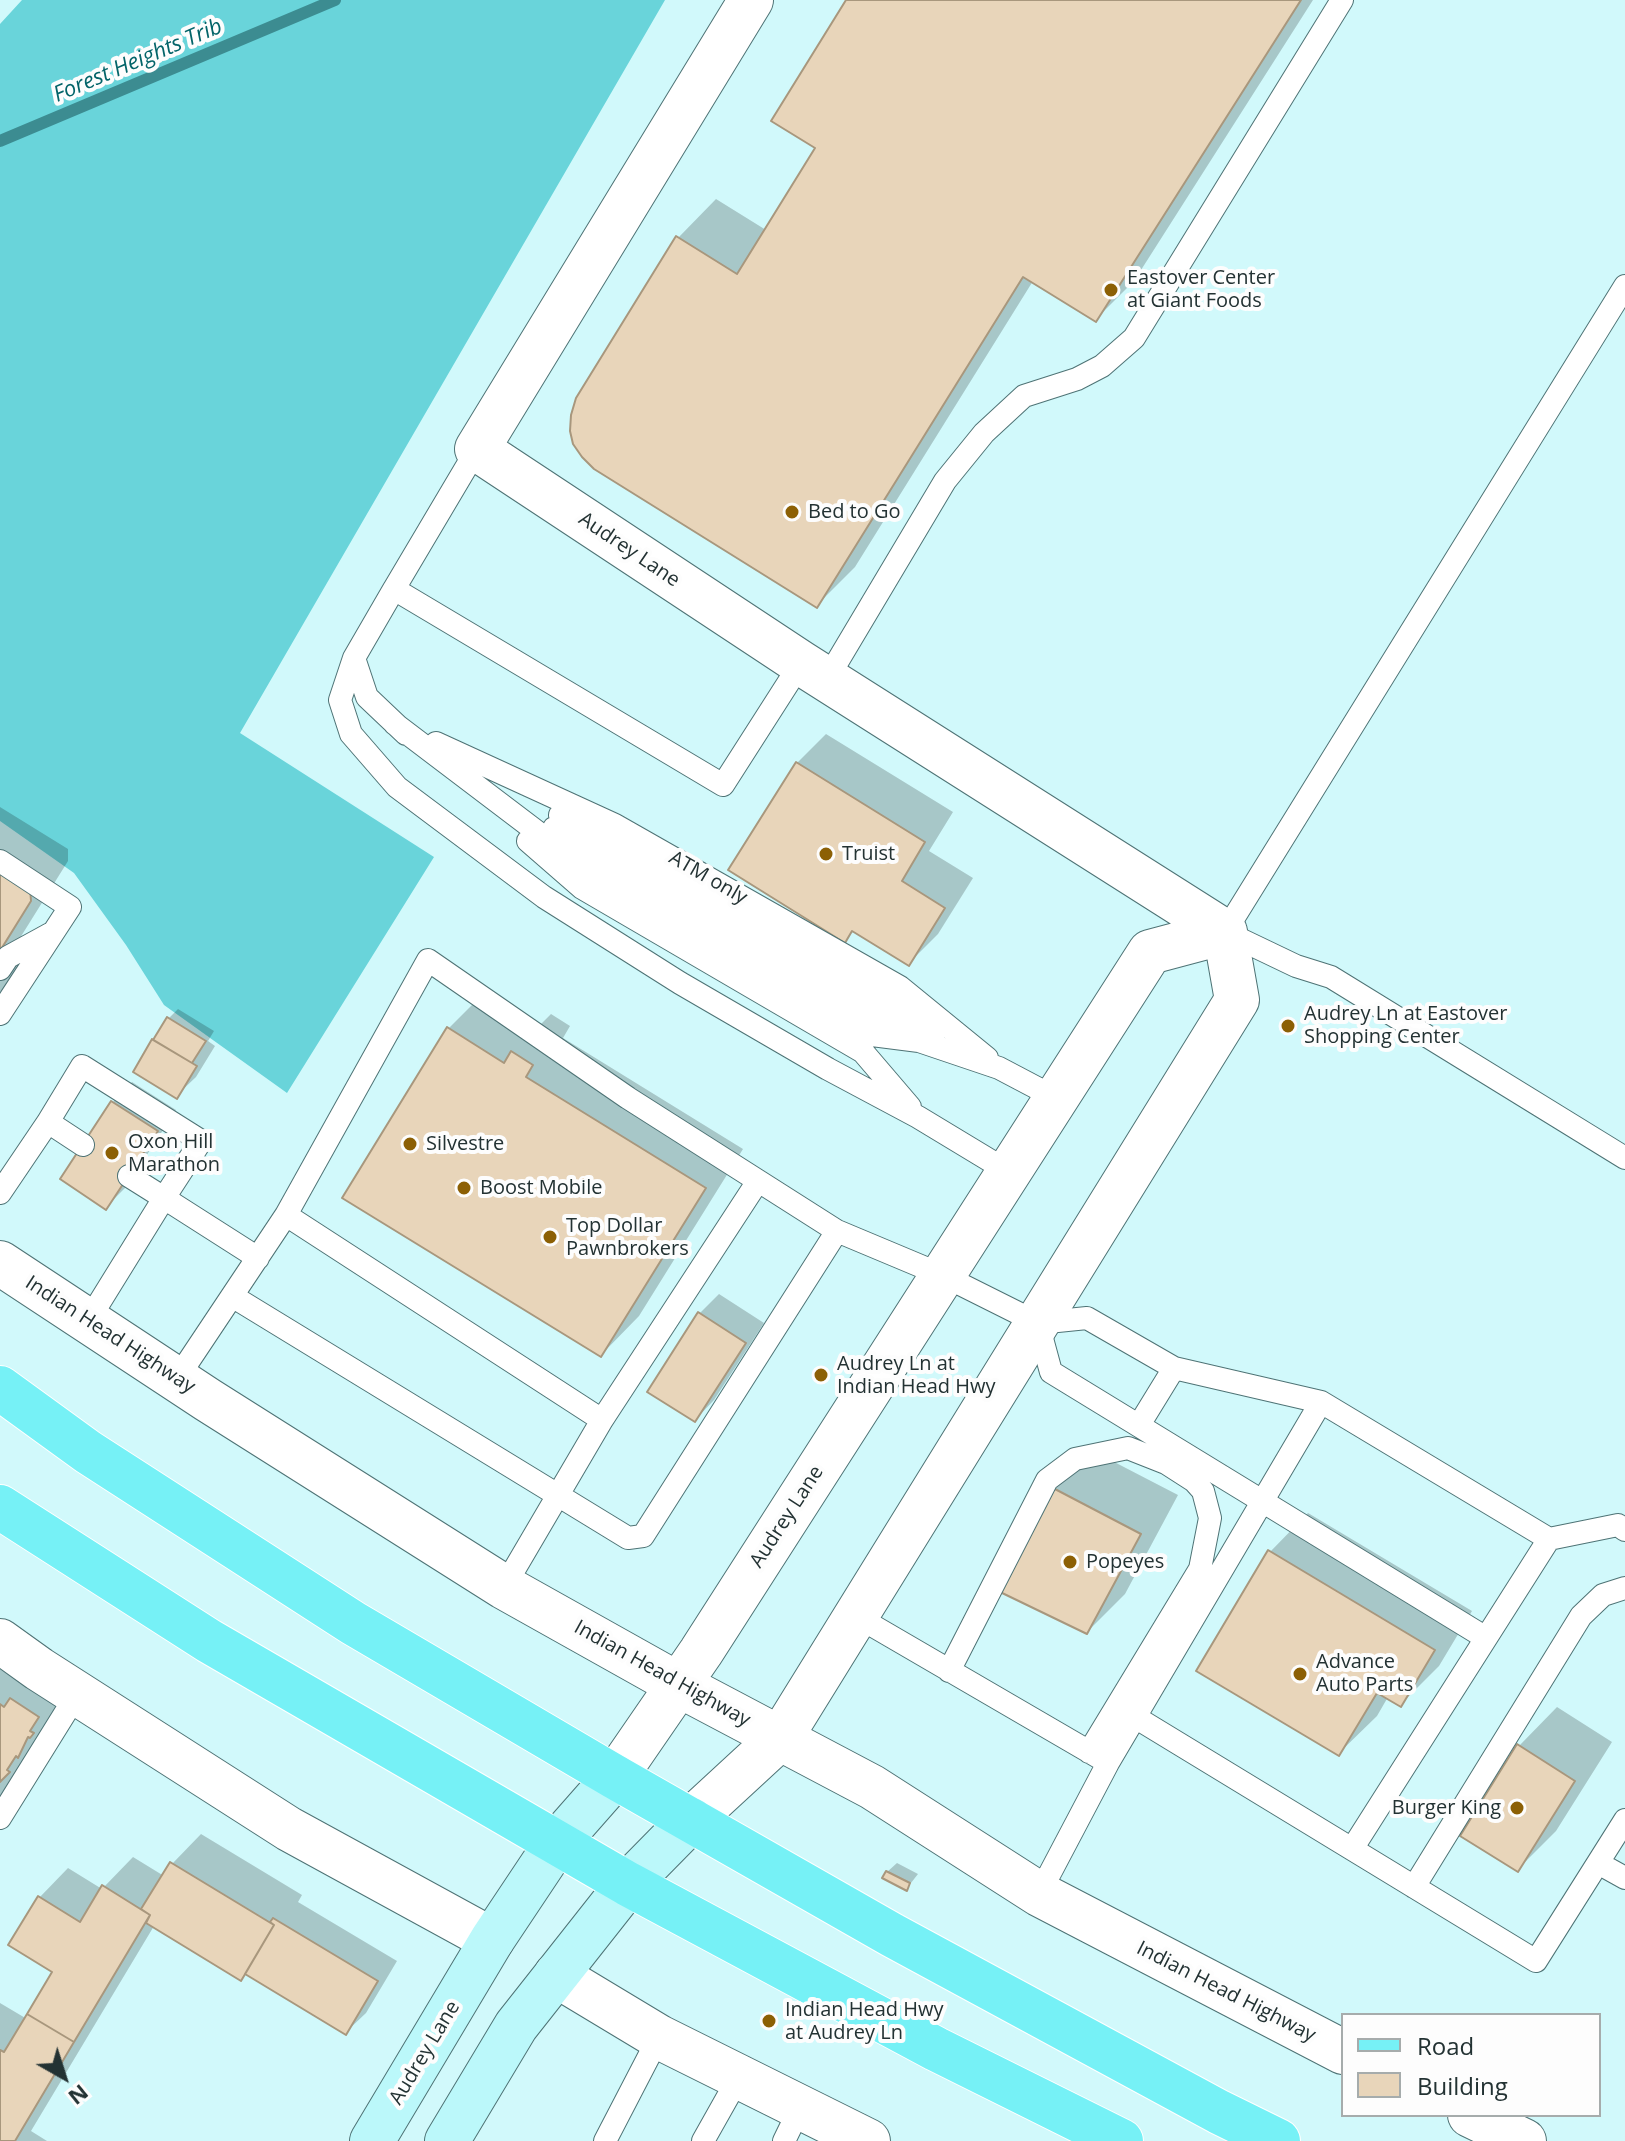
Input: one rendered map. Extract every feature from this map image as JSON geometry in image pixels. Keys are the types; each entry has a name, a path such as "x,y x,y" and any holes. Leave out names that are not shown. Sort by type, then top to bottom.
{"main road":[{"path":"0,1388 88,1452 353,1623 892,1935 1278,2141"},
{"path":"0,1507 209,1641 556,1844 936,2049 1121,2141"}],"street":[{"path":"477,449 751,0"},
{"name":"Audrey Lane","path":"477,449 814,671 1225,932"},
{"path":"447,2141 516,2026 628,1884 691,1820 781,1737 1237,1000 1225,932"},
{"name":"Audrey Lane","path":"372,2141 492,1940 556,1844 615,1777 679,1685 1150,952 1225,932"},
{"name":"Indian Head Highway","path":"0,1263 176,1380 504,1587 679,1685 872,1787 1039,1894 1341,2051"},
{"path":"0,1641 77,1694 289,1829 492,1940"},
{"path":"556,1975 659,2037 739,2077 792,2124 868,2141"},
{"path":"1474,2117 1524,2141"}],"lane":[{"path":"394,589 723,785 814,671 945,481 984,433 1024,396 1077,379 1102,366 1134,338 1342,0"},
{"path":"1625,286 1225,932 1296,966 1331,977 1625,1158"},
{"path":"477,449 354,658 340,700 351,734 397,787 544,897 680,983 1009,1172"},
{"path":"354,658 367,697 582,888 863,1052 918,1117"},
{"path":"395,724 590,872 826,1005 872,1035 919,1041 999,1068"},
{"path":"395,724 599,857 825,984 919,1041"},
{"path":"395,724 608,841 1056,1098"},
{"path":"0,861 70,907 0,1014"},
{"path":"0,969 8,957 54,931"},
{"path":"176,1380 286,1215 428,960 628,1098 837,1231 942,1275 1038,1323 1087,1318 1174,1368 1321,1402 1549,1539 1618,1525 1625,1530"},
{"path":"872,1035 918,1117"},
{"path":"0,1193 82,1066 201,1141 88,1321"},
{"path":"48,1122 83,1145"},
{"path":"129,1176 258,1258"},
{"path":"504,1587 602,1420 758,1181"},
{"path":"286,1215 602,1420"},
{"path":"232,1296 628,1538 643,1536 837,1231"},
{"path":"1038,1323 1051,1372 1486,1638"},
{"path":"1139,1425 1174,1368"},
{"path":"1098,1758 1135,1717 1321,1402"},
{"path":"949,1671 1047,1480 1075,1459 1128,1448 1166,1463 1194,1481 1203,1491 1210,1518 1200,1569 1098,1758 1039,1894"},
{"path":"1352,1849 1549,1539"},
{"path":"1414,1887 1581,1616 1603,1595 1625,1588"},
{"path":"856,1616 1098,1758"},
{"path":"0,1818 77,1694"},
{"path":"1135,1717 1536,1961 1625,1820"},
{"path":"1598,1863 1625,1878"},
{"path":"605,2141 659,2037"},
{"path":"703,2141 739,2077"}],"shaded area":[{"path":"22,0 665,0 240,733 434,857 287,1093 164,1005 126,945 74,873 0,821 0,24"}],"building":[{"path":"846,0 1301,0 1096,322 1023,277 817,608 594,469 573,444 570,431 576,398 676,236 737,274 815,148 771,121"},
{"path":"796,762 925,842 902,881 945,908 909,966 852,931 845,943 728,870"},
{"path":"0,868 30,887 31,901 0,951"},
{"path":"167,1017 206,1041 192,1063 153,1040"},
{"path":"447,1027 504,1063 511,1051 533,1065 526,1077 706,1188 601,1357 342,1198"},
{"path":"152,1039 197,1066 177,1099 133,1072"},
{"path":"111,1101 158,1131 106,1210 60,1179"},
{"path":"698,1312 746,1343 695,1422 647,1392"},
{"name":"Popeyes","path":"1053,1488 1141,1534 1087,1634 998,1591"},
{"path":"1268,1550 1435,1650 1401,1707 1377,1693 1339,1756 1196,1671"},
{"path":"10,1698 39,1717 30,1731 34,1733 28,1737 18,1758 16,1756 7,1770 10,1772 0,1782 0,1704 4,1707"},
{"name":"Burger King","path":"1517,1744 1575,1781 1518,1872 1460,1836"},
{"path":"170,1862 274,1925 241,1981 146,1923 150,1915 141,1909"},
{"path":"886,1871 910,1883 907,1891 882,1878"},
{"path":"102,1885 150,1915 74,2042 27,2014 52,1972 8,1945 38,1896 80,1922"},
{"path":"273,1918 378,1981 346,2035 245,1974 274,1925 270,1922"},
{"path":"27,2014 74,2042 15,2141 0,2141 0,2050 4,2052"}],"waterway":[{"name":"Forest Heights Trib","path":"0,141 335,0"}],"place":[{"name":"Eastover Center at Giant Foods","path":"1111,290"},
{"name":"Bed to Go","path":"792,512"},
{"name":"Truist","path":"826,854"},
{"name":"Audrey Ln at Eastover Shopping Center","path":"1288,1026"},
{"name":"Silvestre","path":"410,1144"},
{"name":"Oxon Hill Marathon","path":"112,1153"},
{"name":"Boost Mobile","path":"464,1188"},
{"name":"Top Dollar Pawnbrokers","path":"550,1237"},
{"name":"Audrey Ln at Indian Head Hwy","path":"821,1375"},
{"name":"Popeyes","path":"1070,1562"},
{"name":"Advance Auto Parts","path":"1300,1674"},
{"name":"Burger King","path":"1517,1808"},
{"name":"Indian Head Hwy at Audrey Ln","path":"769,2021"}]}
